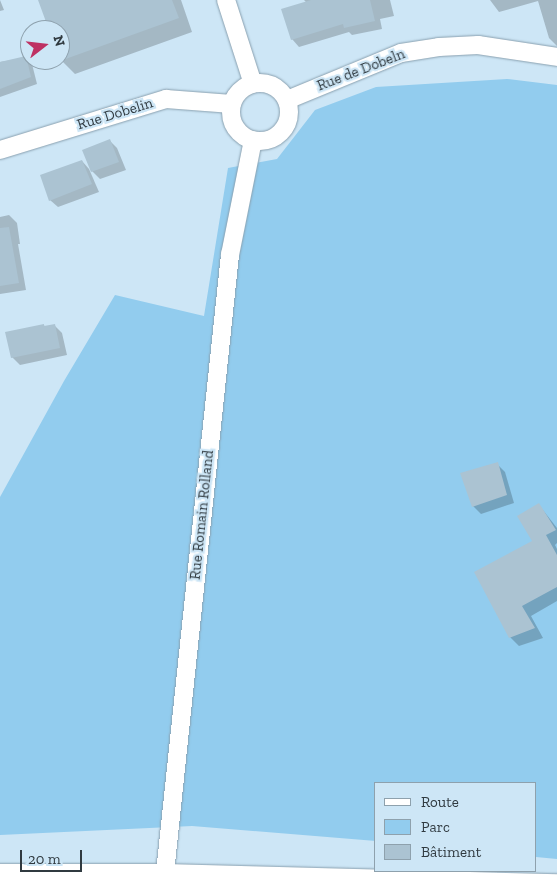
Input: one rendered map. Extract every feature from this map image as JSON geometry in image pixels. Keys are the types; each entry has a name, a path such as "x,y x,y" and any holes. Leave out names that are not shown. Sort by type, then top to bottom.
{"main road":[{"path":"0,878 163,885 557,888"}],"street":[{"path":"226,0 253,84"},
{"name":"Rue de Dobeln","path":"286,100 401,52 439,47 478,45 557,57"},
{"path":"263,83 272,86 281,92 286,100 289,118 281,132 273,138 263,141 253,140 236,128 232,114 232,104 238,94 253,84 263,83"},
{"name":"Rue Dobelin","path":"0,150 166,99 232,104"},
{"name":"Rue Romain Rolland","path":"163,885 230,255 253,140"}],"green space":[{"path":"507,79 557,85 557,859 537,857 537,782 374,782 374,841 192,826 0,835 0,497 64,381 115,295 204,316 228,168 277,159 315,110 376,87"}],"building":[{"path":"38,0 172,0 179,18 70,57 70,20 45,20"},
{"path":"311,0 370,0 375,21 344,28 343,24 291,40 281,9"},
{"path":"20,57 20,70 29,70 31,77 0,89 0,62"},
{"path":"110,139 119,162 91,172 82,150"},
{"path":"82,160 92,184 49,201 40,175"},
{"path":"9,227 19,283 0,286 0,228"},
{"path":"44,324 44,326 55,324 60,348 11,358 5,332"},
{"path":"498,462 507,495 472,507 460,473"},
{"path":"539,503 556,530 546,535 557,555 557,587 522,606 535,628 509,638 474,572 532,541 517,516"}]}
